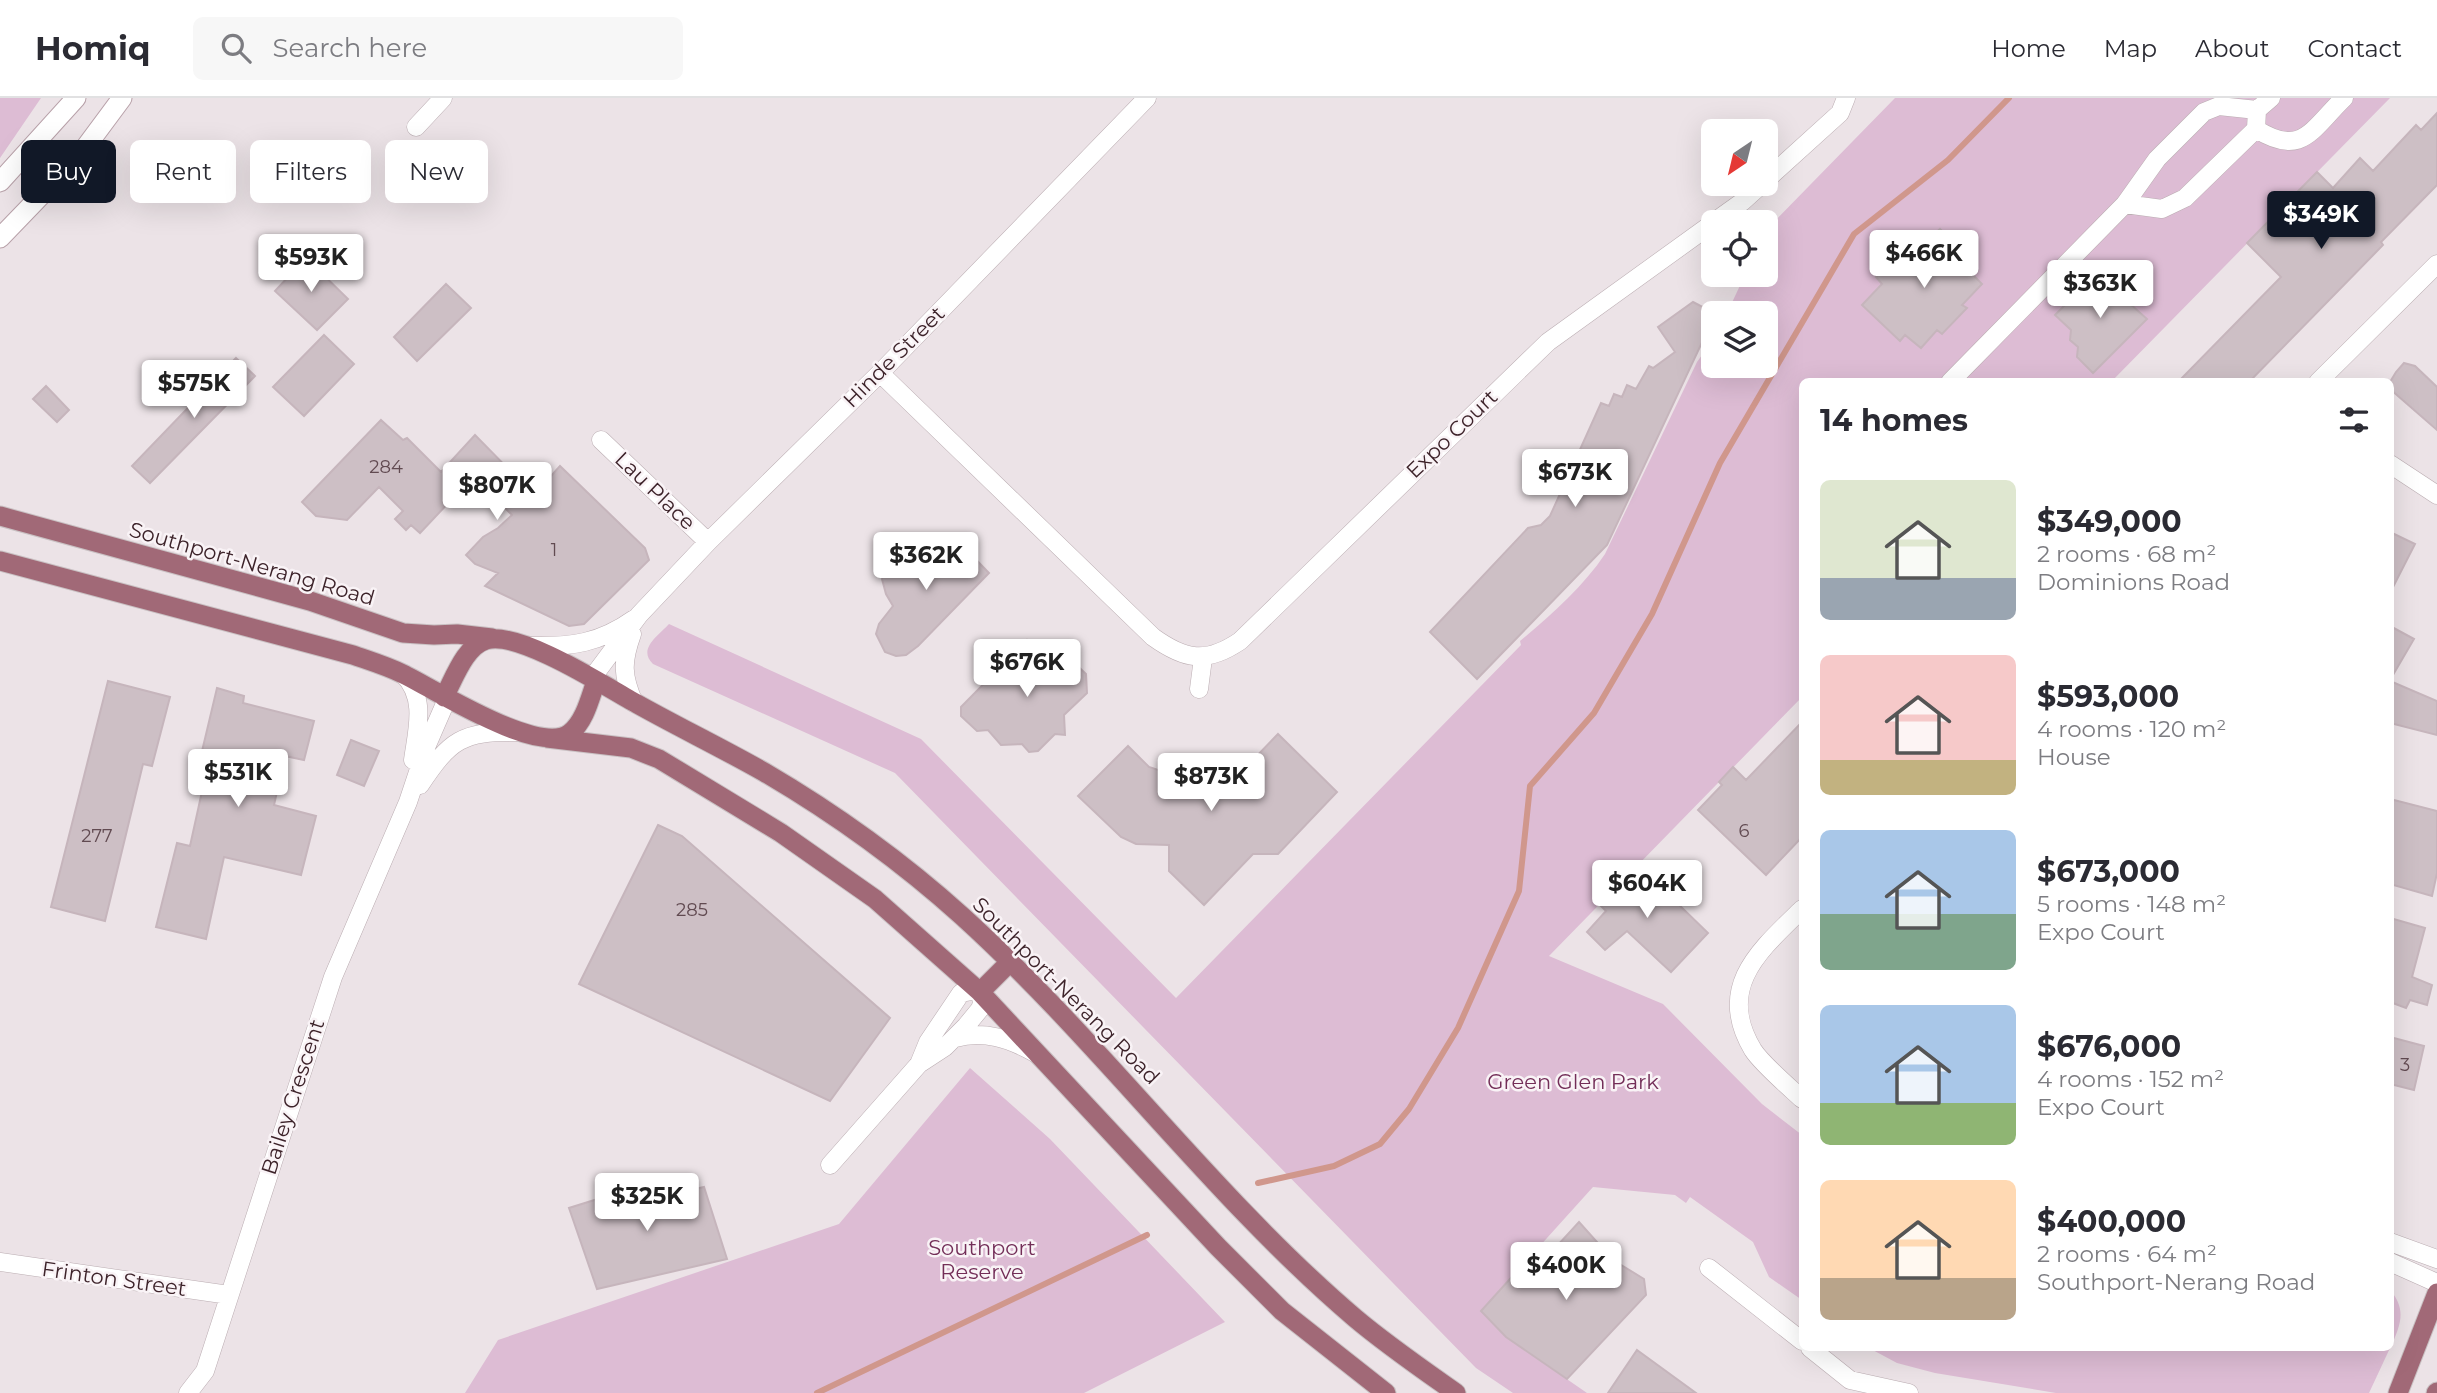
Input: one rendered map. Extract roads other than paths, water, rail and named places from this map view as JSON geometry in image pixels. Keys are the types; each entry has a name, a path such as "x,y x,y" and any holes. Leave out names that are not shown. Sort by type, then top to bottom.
{"main road":[{"path":"0,183 76,98"},
{"path":"0,238 79,156 122,98"},
{"name":"Southport-Nerang Road","path":"0,516 310,601 403,632 426,635 457,634 493,638 521,645 564,662 765,773 845,824 929,888 1058,1009 1246,1214 1293,1261 1356,1319 1447,1391"},
{"path":"0,561 353,655 403,674 485,718 523,732 547,738 631,748 659,759 781,833 842,875 907,926 981,992 1218,1247 1282,1311 1377,1389"},
{"path":"446,698 475,645 493,638"},
{"path":"547,738 560,738 569,734 580,721 594,679"},
{"path":"981,992 1010,962"},
{"path":"2398,1393 2437,1293"}],"street":[{"path":"416,127 443,98"},
{"name":"Hinde Street","path":"594,679 639,615 708,542 880,373 1147,98"},
{"name":"Expo Court","path":"1778,169 1840,113 1846,98"},
{"path":"2256,129 2274,140 2290,142 2302,139 2344,98"},
{"path":"1954,378 2126,204 2157,159 2204,112 2219,106 2264,104 2256,129 2185,198 2162,209 2126,204"},
{"name":"Expo Court","path":"1731,210 1749,196"},
{"name":"Expo Court","path":"1203,658 1227,650 1240,641 1548,342 1701,232"},
{"path":"2322,378 2437,264"},
{"path":"880,373 1153,637 1183,655 1203,658 1199,689"},
{"name":"Lau Place","path":"601,440 708,542"},
{"path":"2394,467 2437,495"},
{"name":"Hinde Street","path":"521,645 581,645 607,635 639,615"},
{"name":"Hinde Street","path":"634,703 623,671 626,652 639,615"},
{"path":"403,674 414,687 419,708 408,802"},
{"name":"Bailey Crescent","path":"188,1393 205,1371 333,977 408,802 446,698"},
{"name":"Bailey Crescent","path":"408,802 444,752 456,743 483,732 523,732"},
{"path":"1799,911 1747,971 1739,990 1738,1014 1754,1051 1799,1096"},
{"path":"830,1165 919,1064 955,1038 980,1009 981,992 961,993 928,1042 919,1064"},
{"path":"955,1038 974,1034 1000,1037 1042,1057"},
{"path":"2394,1243 2437,1259"},
{"name":"Frinton Street","path":"0,1262 229,1295"},
{"path":"2394,1264 2437,1283"},
{"path":"1709,1268 1799,1339"},
{"path":"1814,1351 1850,1380 1909,1393"}],"waterway":[{"path":"1258,1183 1334,1166 1380,1144 1409,1109 1458,1028 1519,891 1530,786 1594,713 1652,614 1720,463 1854,234 1948,160 2009,98"},
{"path":"817,1393 1147,1235"}],"park label":[{"name":"Green Glen Park","path":"1573,1082"},
{"name":"Southport Reserve","path":"982,1260"}]}
